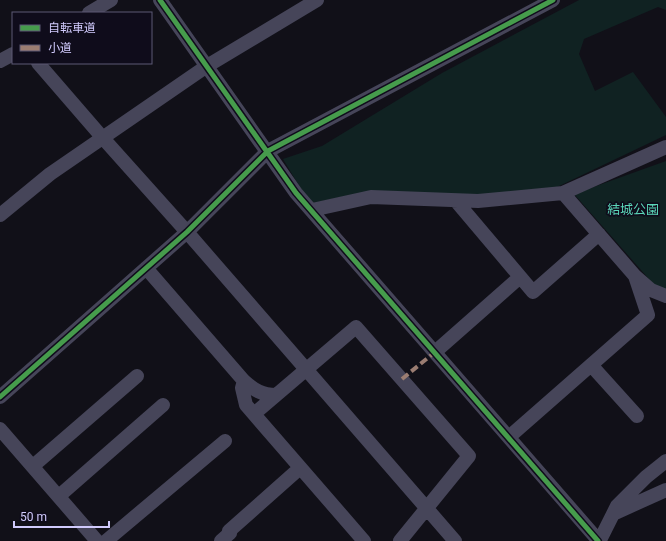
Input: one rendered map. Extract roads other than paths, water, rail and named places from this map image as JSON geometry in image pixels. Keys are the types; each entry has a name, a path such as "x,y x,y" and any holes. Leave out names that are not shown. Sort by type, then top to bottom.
{"street":[{"path":"91,12 111,0"},
{"path":"160,0 268,151 296,193 508,437 600,540 617,506 646,477 666,461"},
{"path":"0,215 50,174 207,66 317,0"},
{"path":"0,397 187,232 268,151 554,0"},
{"path":"0,61 12,55"},
{"path":"39,64 102,138 187,232 426,509 448,538"},
{"path":"312,210 371,197 478,201 563,193 666,147"},
{"path":"563,193 635,276 651,290 666,296"},
{"path":"456,201 533,292 599,234"},
{"path":"146,268 244,381 255,390 267,395 276,395"},
{"path":"508,437 648,315 635,276"},
{"path":"435,352 520,277"},
{"path":"254,414 356,327 469,456 400,541"},
{"path":"591,365 637,416"},
{"path":"33,466 137,376"},
{"path":"244,381 242,388 246,405 364,541"},
{"path":"59,496 163,405"},
{"path":"0,429 97,541"},
{"path":"106,541 225,441"},
{"path":"225,536 300,468"},
{"path":"612,514 666,490"}],"park label":[{"name":"結城公園","path":"633,209"}]}
